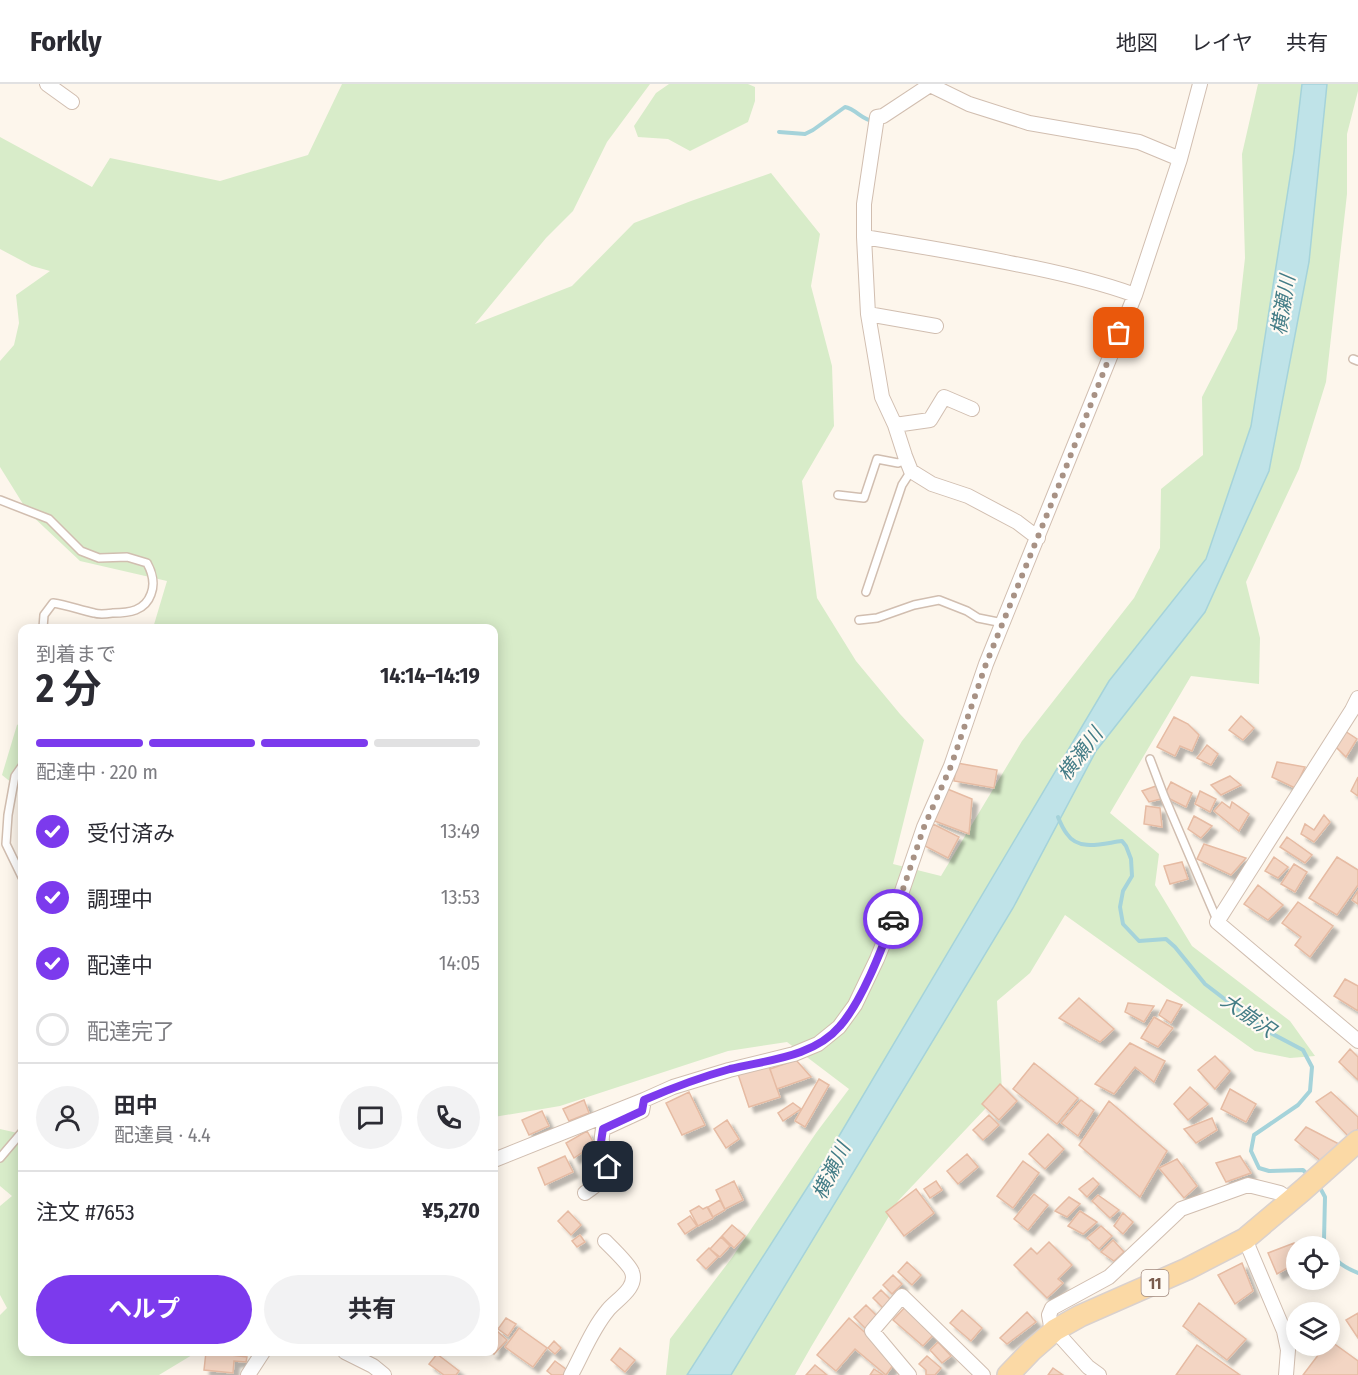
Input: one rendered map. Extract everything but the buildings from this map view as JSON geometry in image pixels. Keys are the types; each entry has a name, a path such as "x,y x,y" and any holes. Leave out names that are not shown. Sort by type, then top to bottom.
{"main road":[{"name":"11","path":"1008,1375 1055,1330 1080,1316 1187,1269 1245,1239 1358,1141"}],"street":[{"path":"47,84 72,102"},
{"path":"1038,538 1017,522 968,496 932,484 909,466 895,425 882,397 868,314 864,237 864,204 877,117 884,116 930,84 969,104 1029,123 1139,142 1180,159"},
{"path":"498,1158 673,1088 729,1070 794,1054 818,1044 839,1027 855,1005 881,950 924,827 951,766 986,664 1135,295 1180,159 1200,84"},
{"path":"864,237 1059,273 1135,295"},
{"path":"868,314 936,326"},
{"path":"895,425 930,420 944,397 972,409"},
{"path":"1356,707 1217,922 1358,1041"},
{"path":"585,1193 603,1180 608,1172 609,1158 601,1142 603,1129 642,1111 644,1100"},
{"path":"1099,1375 1088,1367 1051,1326 1049,1315 1052,1308 1109,1277 1181,1209 1248,1185 1297,1195"},
{"path":"1245,1239 1284,1331 1288,1350 1286,1375"},
{"path":"571,1375 599,1323 633,1281 632,1272 605,1241"},
{"path":"909,1375 872,1331 902,1296 983,1375"},
{"path":"248,1375 260,1356"},
{"path":"353,1356 373,1366 384,1375"}],"lane":[{"path":"838,495 864,498 877,459 909,466 866,592"},
{"path":"0,500 49,519 81,551 99,558 127,557 147,562 151,570 154,588 149,602 138,610 96,614 66,604 52,603 44,615 43,624"},
{"path":"859,620 877,618 914,604 939,600 978,618 1003,623"},
{"path":"1150,759 1217,922"},
{"path":"18,772 15,776 8,815 6,844 18,869"},
{"path":"0,1158 18,1137"}],"green space":[{"path":"342,84 650,84 607,142 573,211 546,238 475,324 572,286 634,223 771,173 820,234 811,286 832,366 834,426 802,481 817,598 856,661 924,740 893,864 941,876 1022,741 1134,598 1160,548 1161,489 1203,455 1202,397 1237,329 1245,258 1242,154 1258,84 1358,84 1347,134 1347,194 1326,382 1299,469 1246,582 1260,638 1259,684 1191,676 1110,813 1159,854 1155,885 1192,946 1290,1021 1315,1056 1290,1058 1255,1051 1065,915 1030,973 997,1001 1002,1091 898,1201 795,1375 666,1375 670,1339 731,1259 816,1133 849,1089 787,1042 728,1051 560,1106 498,1116 498,624 154,624 167,581 80,561 28,512 0,467 0,361 14,345 19,323 16,295 50,271 32,266 0,249 0,137 92,187 110,158 220,181 308,155"},
{"path":"669,84 748,84 755,87 755,101 748,122 690,151 668,139 638,137 634,126 656,93"},
{"path":"18,724 18,788 2,775"},
{"path":"0,1129 18,1133 18,1356 190,1356 159,1375 0,1375 0,1315 7,1308 0,1295 0,1206 12,1196 0,1186"}],"water":[{"name":"横瀬川","path":"1302,84 1327,84 1309,262 1269,471 1205,612 1096,751 1013,908 731,1375 687,1375 823,1163 1109,681 1206,559 1251,426 1294,152"}],"waterway":[{"path":"779,132 805,134 845,107 874,121"},
{"name":"大崩沢","path":"1058,817 1067,834 1078,843 1092,845 1122,841 1126,846 1131,859 1132,876 1123,891 1120,907 1123,924 1139,941 1166,939 1205,984 1265,1030 1303,1050 1312,1067 1310,1091 1298,1105 1254,1135 1251,1151 1259,1168 1269,1171 1303,1170 1308,1175"},
{"name":"大崩沢","path":"1318,1184 1325,1197 1324,1236"},
{"name":"大崩沢","path":"1340,1263 1358,1273"}],"way so far":[{"path":"893,919 924,827 951,766 986,664 1119,333"}],"route":[{"path":"608,1167 609,1158 601,1142 603,1129 642,1111 644,1100 729,1070 794,1054 818,1044 839,1027 855,1005 893,919"}]}
